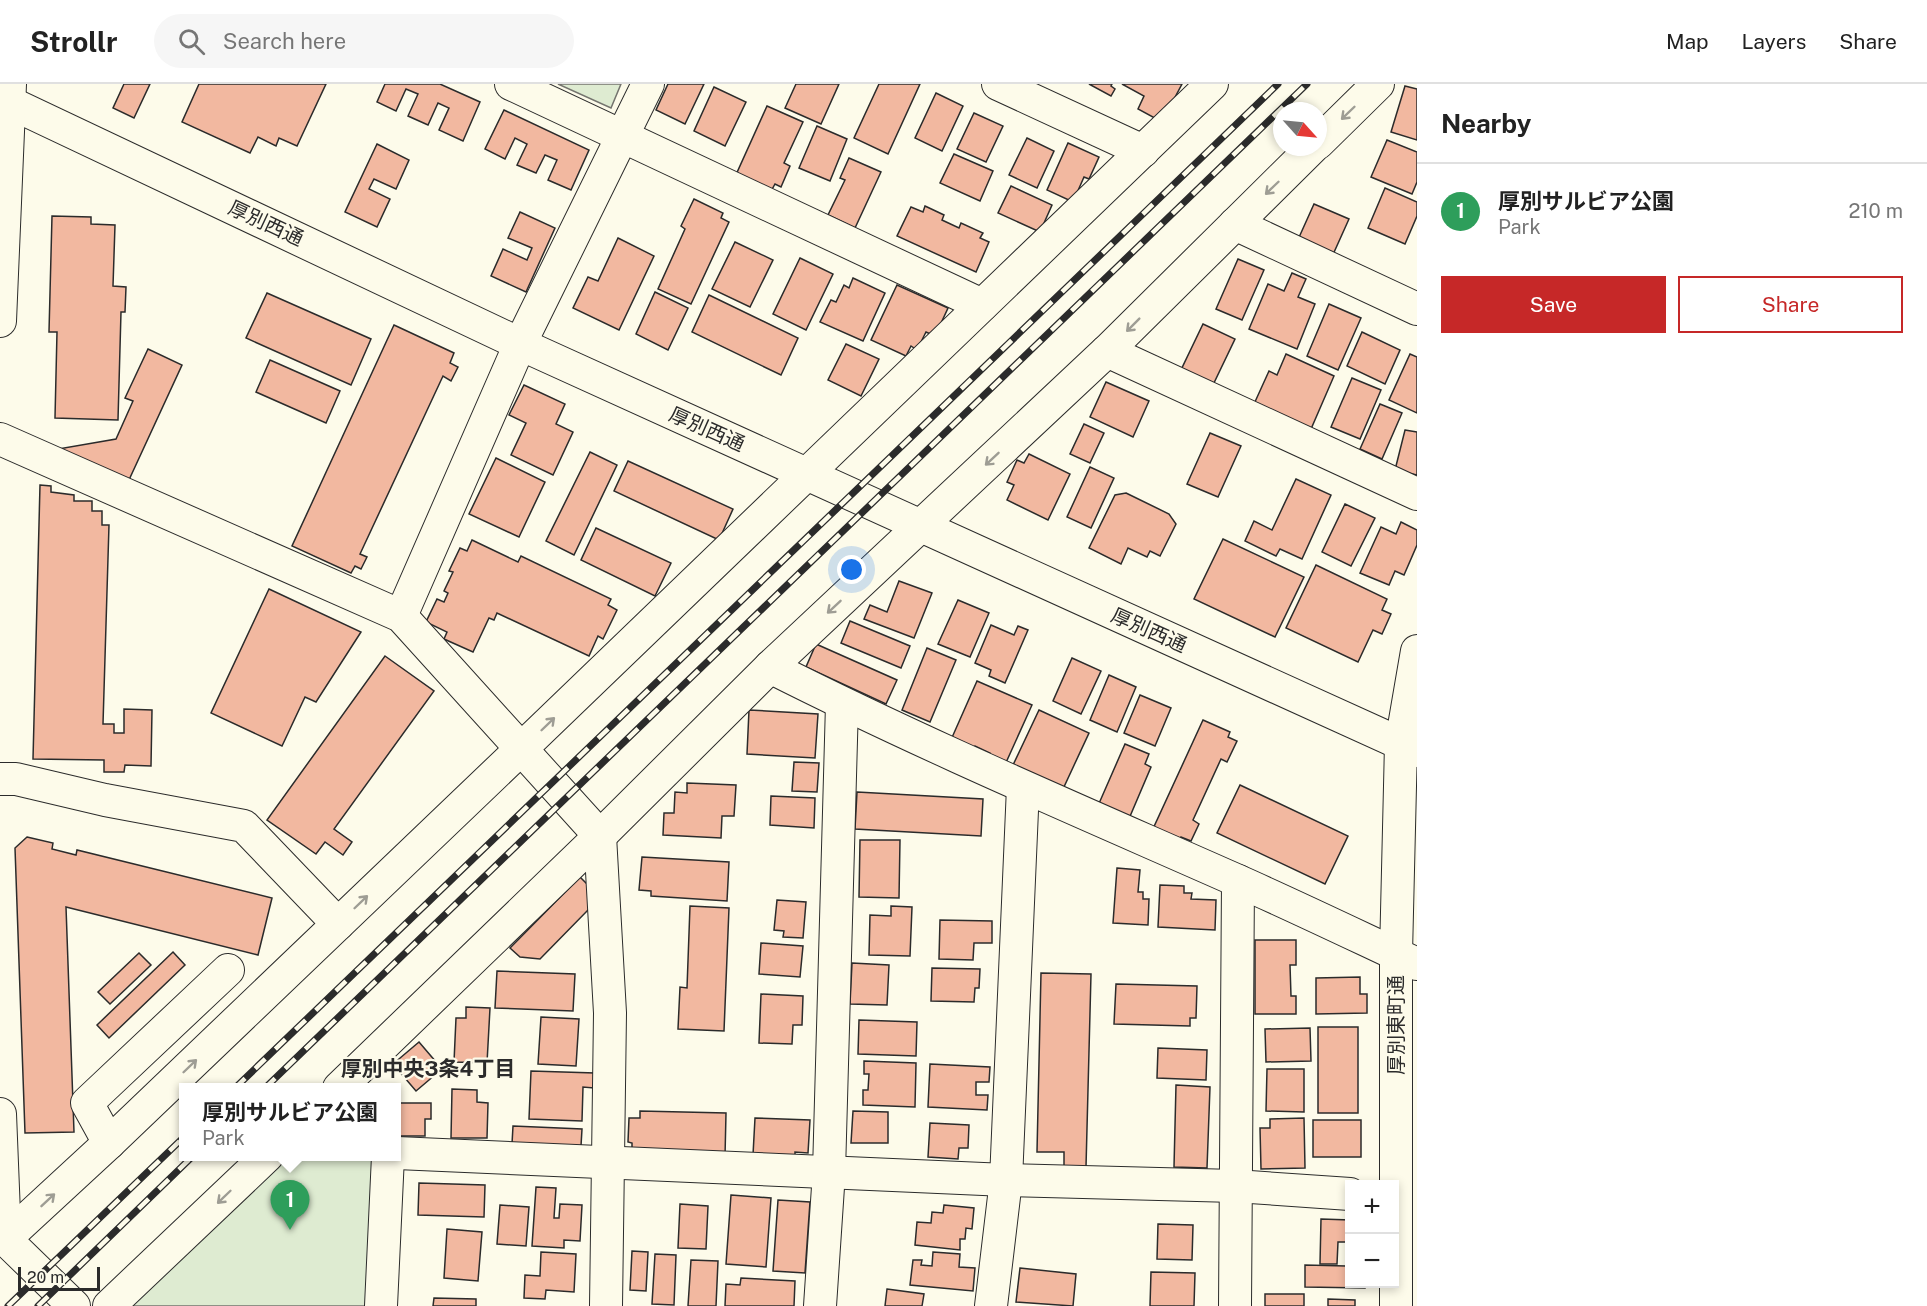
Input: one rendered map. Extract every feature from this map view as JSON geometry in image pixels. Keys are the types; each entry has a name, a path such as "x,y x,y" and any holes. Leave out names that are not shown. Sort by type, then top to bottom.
{"street":[{"path":"511,84 982,305"},
{"path":"401,616 520,344 648,84"},
{"path":"998,84 1143,151"},
{"path":"6,1239 521,749 1212,84"},
{"path":"1327,133 1378,84"},
{"path":"0,321 6,95"},
{"name":"厚別西通","path":"6,95 520,344 1409,748"},
{"path":"344,1083 600,836 770,667 1107,351 1304,156"},
{"path":"1235,225 1417,309"},
{"path":"1107,351 1417,494"},
{"path":"0,439 401,616 600,836 610,1013 606,1306"},
{"name":"厚別東町通","path":"1396,1180 1406,959 1409,748 1417,651"},
{"path":"770,667 842,704 1023,787 1238,880 1406,959"},
{"path":"820,1306 829,1172 842,704"},
{"path":"0,779 16,779 105,800 244,826 338,924"},
{"path":"991,1306 1006,1180 1023,787"},
{"path":"1234,1306 1238,880"},
{"path":"109,1143 87,1103 228,970"},
{"path":"0,1114 6,1239 74,1306"},
{"path":"401,1153 1006,1180 1235,1186 1345,1194"},
{"path":"109,1306 262,1161"},
{"path":"381,1306 388,1161"},
{"name":"厚別東町通","path":"1395,1234 1396,1306"}],"green space":[{"path":"558,84 621,84 611,108"},
{"path":"280,1161 375,1161 372,1306 128,1306"}],"building":[{"path":"124,84 150,84 134,118 113,108"},
{"path":"199,84 326,84 297,146 279,138 276,146 258,137 250,153 182,122"},
{"path":"385,84 440,84 480,102 463,141 439,130 449,108 438,103 428,125 408,116 418,94 406,89 396,111 377,102"},
{"path":"668,84 704,84 685,124 656,110"},
{"path":"796,84 839,84 821,124 785,108"},
{"path":"879,84 920,84 888,154 854,138"},
{"path":"1089,84 1112,84 1111,86 1115,89 1111,96"},
{"path":"1122,84 1182,84 1162,122 1138,109 1144,96"},
{"path":"1405,86 1417,89 1417,140 1391,132"},
{"path":"714,87 746,102 725,146 694,131"},
{"path":"936,93 963,106 942,151 915,138"},
{"path":"767,106 803,122 784,163 790,166 781,187 775,184 770,193 735,177"},
{"path":"504,110 589,150 571,190 548,180 557,160 545,155 536,173 517,165 527,144 515,138 505,159 485,149"},
{"path":"974,113 1003,126 986,162 957,149"},
{"path":"817,126 847,139 830,181 799,168"},
{"path":"1027,138 1054,151 1037,188 1009,175"},
{"path":"1387,140 1417,152 1417,182 1412,194 1371,177"},
{"path":"1068,143 1099,157 1089,179 1084,177 1073,202 1047,190"},
{"path":"377,144 409,160 396,189 374,179 369,189 390,199 377,227 345,212"},
{"path":"954,154 993,171 980,201 940,183"},
{"path":"849,158 881,172 855,228 828,215 845,180 840,178"},
{"path":"1011,186 1052,205 1040,232 998,213"},
{"path":"1385,188 1417,202 1417,216 1405,244 1368,228"},
{"path":"694,199 723,213 721,218 729,222 691,304 658,289 685,229 681,226"},
{"path":"1314,204 1349,219 1331,259 1296,244"},
{"path":"925,206 944,215 942,220 959,228 961,223 983,233 980,238 989,242 976,272 897,236 911,207 923,212"},
{"path":"520,212 555,228 526,292 491,276 503,249 527,260 532,248 508,238"},
{"path":"52,216 91,217 91,224 115,225 113,286 126,287 125,312 121,312 118,420 55,418 57,332 49,332"},
{"path":"618,238 654,256 619,330 573,308 588,277 598,281"},
{"path":"735,242 773,260 750,307 712,289"},
{"path":"800,258 833,274 806,330 773,314"},
{"path":"1238,259 1264,270 1242,320 1216,309"},
{"path":"1292,273 1306,279 1298,297 1315,304 1297,349 1249,329 1268,284 1284,291"},
{"path":"853,278 885,293 863,341 820,322 831,300 836,302 844,285 849,288"},
{"path":"897,285 948,308 935,336 926,332 917,350 911,346 906,356 871,340"},
{"path":"655,292 688,308 668,350 636,334"},
{"path":"267,293 371,339 351,385 246,338"},
{"path":"709,295 798,338 781,375 692,332"},
{"path":"1329,304 1361,318 1338,370 1307,356"},
{"path":"1203,324 1235,339 1212,387 1180,372"},
{"path":"394,325 454,353 450,363 458,367 451,381 443,376 360,554 367,557 361,569 355,566 351,573 292,546"},
{"path":"1362,332 1400,350 1385,384 1347,366"},
{"path":"846,344 879,359 861,396 828,380"},
{"path":"148,349 182,365 128,482 58,449 116,439 133,401 125,398"},
{"path":"1286,354 1334,376 1311,429 1254,404 1269,371 1277,375"},
{"path":"1410,354 1417,357 1417,413 1389,400"},
{"path":"270,360 340,391 326,423 256,392"},
{"path":"1352,378 1381,390 1360,439 1331,427"},
{"path":"1106,382 1149,401 1133,437 1090,417"},
{"path":"524,385 565,404 556,424 573,432 553,475 511,455 526,423 509,415"},
{"path":"1380,404 1402,413 1382,459 1360,449"},
{"path":"1084,424 1104,433 1090,463 1070,454"},
{"path":"1405,430 1417,432 1417,475 1395,470"},
{"path":"1210,433 1241,446 1218,497 1187,484"},
{"path":"590,452 617,465 574,555 546,541"},
{"path":"1029,454 1070,474 1048,520 1007,500 1014,485 1007,482 1017,460 1024,463"},
{"path":"496,458 545,482 519,537 469,514"},
{"path":"628,461 733,509 719,540 614,491"},
{"path":"1090,467 1114,478 1091,528 1067,517"},
{"path":"1296,479 1331,495 1302,559 1280,549 1276,556 1245,541 1254,521 1272,530"},
{"path":"40,485 51,486 51,492 74,495 74,501 92,501 92,511 102,511 102,525 109,525 103,724 114,724 114,733 124,733 124,709 152,710 151,766 125,765 124,772 104,772 104,760 33,759"},
{"path":"1126,493 1169,514 1176,524 1160,556 1150,551 1147,557 1128,548 1121,564 1089,548 1115,495"},
{"path":"1345,504 1375,518 1351,566 1322,552"},
{"path":"1401,522 1417,530 1417,545 1404,575 1395,571 1389,585 1360,573 1381,527 1396,534"},
{"path":"596,528 671,563 655,596 581,560"},
{"path":"1223,539 1304,577 1275,637 1194,599"},
{"path":"472,540 518,562 521,556 611,599 608,605 617,610 603,639 598,636 589,656 497,613 494,620 489,618 473,652 444,639 447,632 426,622 437,599 444,602 448,593 444,591 453,572 449,571 460,548 467,551"},
{"path":"1316,565 1387,599 1382,610 1391,614 1382,634 1373,630 1358,662 1286,628"},
{"path":"899,581 932,593 914,638 864,619 870,605 887,612"},
{"path":"269,589 361,632 316,702 305,697 282,746 211,713"},
{"path":"958,600 989,613 970,657 938,644"},
{"path":"850,621 910,646 901,668 841,643"},
{"path":"991,625 1014,635 1018,626 1028,630 1005,683 989,676 991,670 975,663"},
{"path":"816,644 897,680 886,704 806,667"},
{"path":"927,648 956,660 930,722 902,710"},
{"path":"385,656 434,691 334,829 352,842 343,855 325,842 316,854 267,820"},
{"path":"1072,658 1101,671 1081,714 1053,701"},
{"path":"1109,675 1136,687 1117,732 1090,720"},
{"path":"977,681 1032,705 1004,767 987,760 990,753 975,746 973,752 950,742"},
{"path":"1140,695 1171,708 1155,746 1124,733"},
{"path":"749,710 818,714 815,758 747,754"},
{"path":"1039,710 1089,733 1063,789 1013,765"},
{"path":"1203,720 1230,732 1228,737 1237,741 1227,762 1221,759 1193,820 1199,824 1191,841 1181,837 1179,844 1152,831"},
{"path":"1125,744 1149,754 1145,764 1151,767 1128,821 1097,808"},
{"path":"794,762 819,763 817,792 792,791"},
{"path":"687,783 736,785 734,816 722,816 721,838 663,835 664,813 674,813 675,792 687,793"},
{"path":"1240,785 1348,836 1325,884 1217,833"},
{"path":"857,792 983,799 981,836 855,829"},
{"path":"771,796 815,798 814,828 770,825"},
{"path":"27,837 53,843 52,849 76,855 77,850 272,898 258,955 66,907 74,1132 25,1133 15,848"},
{"path":"860,840 900,840 899,898 859,897"},
{"path":"642,857 729,862 727,901 651,896 651,891 639,890"},
{"path":"1117,868 1140,870 1138,892 1143,892 1143,899 1149,899 1148,925 1113,923"},
{"path":"580,877 591,888 589,909 540,959 520,957 510,948"},
{"path":"1160,885 1184,886 1184,893 1192,893 1191,899 1216,900 1215,930 1158,927"},
{"path":"777,900 806,902 803,938 783,937 784,931 774,930"},
{"path":"690,906 729,908 724,1031 678,1029 680,987 687,988"},
{"path":"891,906 912,907 910,956 869,955 870,915 891,916"},
{"path":"940,920 992,921 992,943 974,943 973,960 939,959"},
{"path":"1255,940 1296,940 1296,965 1290,965 1291,996 1296,996 1296,1014 1255,1014"},
{"path":"761,943 803,946 800,977 759,974"},
{"path":"173,952 185,965 109,1038 97,1025"},
{"path":"139,953 151,965 110,1004 98,992"},
{"path":"852,963 889,965 887,1005 850,1004"},
{"path":"932,968 980,969 979,988 975,988 974,1002 931,1001"},
{"path":"497,971 575,974 573,1011 495,1008"},
{"path":"1041,973 1091,974 1086,1167 1064,1166 1064,1152 1037,1152"},
{"path":"1360,977 1360,994 1367,994 1367,1013 1316,1014 1316,978"},
{"path":"1116,984 1197,986 1196,1018 1190,1018 1190,1026 1114,1024"},
{"path":"761,994 803,996 802,1025 793,1025 792,1044 759,1043"},
{"path":"466,1007 490,1008 487,1063 454,1062 456,1018 466,1018"},
{"path":"541,1017 579,1019 576,1066 538,1064"},
{"path":"859,1020 917,1022 916,1056 858,1054"},
{"path":"1318,1027 1358,1027 1358,1113 1318,1113"},
{"path":"1310,1028 1311,1061 1266,1062 1265,1029"},
{"path":"419,1042 442,1069 416,1091 393,1064"},
{"path":"1158,1048 1207,1050 1206,1080 1157,1078"},
{"path":"864,1061 916,1063 915,1107 863,1105 863,1090 868,1090 869,1074 864,1074"},
{"path":"930,1064 990,1067 989,1082 976,1082 976,1095 988,1095 987,1110 928,1107"},
{"path":"1267,1069 1304,1069 1304,1112 1266,1111"},
{"path":"531,1071 595,1073 594,1088 583,1087 582,1121 529,1119"},
{"path":"1176,1085 1210,1087 1207,1168 1174,1167"},
{"path":"452,1089 477,1090 477,1102 488,1103 487,1138 451,1138"},
{"path":"401,1103 431,1103 431,1119 425,1119 425,1136 401,1136"},
{"path":"640,1111 726,1113 725,1157 632,1155 632,1143 628,1142 629,1118 640,1118"},
{"path":"853,1111 888,1112 888,1143 851,1143"},
{"path":"755,1118 810,1120 808,1153 795,1152 795,1157 753,1155"},
{"path":"1304,1118 1305,1168 1261,1169 1260,1128 1270,1128 1270,1119"},
{"path":"1313,1120 1361,1120 1361,1157 1313,1157"},
{"path":"930,1123 969,1125 968,1148 959,1148 958,1159 928,1157"},
{"path":"513,1126 582,1129 581,1146 512,1144"},
{"path":"419,1183 485,1185 484,1217 418,1215"},
{"path":"536,1187 556,1188 554,1218 559,1218 560,1204 582,1205 580,1241 564,1240 564,1248 532,1246"},
{"path":"731,1195 771,1198 766,1267 726,1264"},
{"path":"778,1200 810,1202 805,1273 773,1271"},
{"path":"680,1204 708,1206 706,1249 678,1248"},
{"path":"500,1205 529,1207 526,1246 497,1244"},
{"path":"944,1205 974,1208 972,1229 966,1228 965,1239 960,1239 960,1250 915,1245 917,1222 931,1223 932,1212 943,1213"},
{"path":"1321,1219 1345,1220 1345,1242 1338,1242 1337,1264 1320,1264"},
{"path":"1158,1224 1193,1225 1192,1260 1157,1259"},
{"path":"447,1229 482,1232 478,1281 444,1278"},
{"path":"632,1251 648,1252 646,1291 630,1290"},
{"path":"541,1252 576,1254 574,1292 546,1290 545,1299 524,1298 525,1275 540,1276"},
{"path":"933,1252 960,1254 959,1267 975,1268 973,1291 910,1285 913,1260 922,1260 921,1265 932,1266"},
{"path":"655,1254 676,1255 674,1305 652,1304"},
{"path":"691,1260 718,1261 716,1306 688,1306"},
{"path":"1305,1265 1345,1266 1345,1288 1305,1287"},
{"path":"1020,1268 1076,1274 1073,1306 1016,1302"},
{"path":"1151,1272 1195,1273 1194,1306 1150,1306"},
{"path":"741,1278 795,1281 794,1306 725,1306 726,1284 740,1285"},
{"path":"887,1289 924,1294 922,1306 885,1306"},
{"path":"1265,1294 1304,1294 1304,1306 1265,1306"},
{"path":"434,1298 476,1299 476,1306 433,1306"},
{"path":"1328,1299 1355,1300 1355,1306 1328,1306"}],"railway":[{"path":"240,1083 1278,84"},
{"path":"270,1083 1307,84"},
{"path":"8,1306 179,1142"},
{"path":"38,1306 188,1161"}],"place":[{"name":"厚別サルビア公園","path":"290,1230"}],"district":[{"name":"厚別中央3条4丁目","path":"428,1069"}]}
